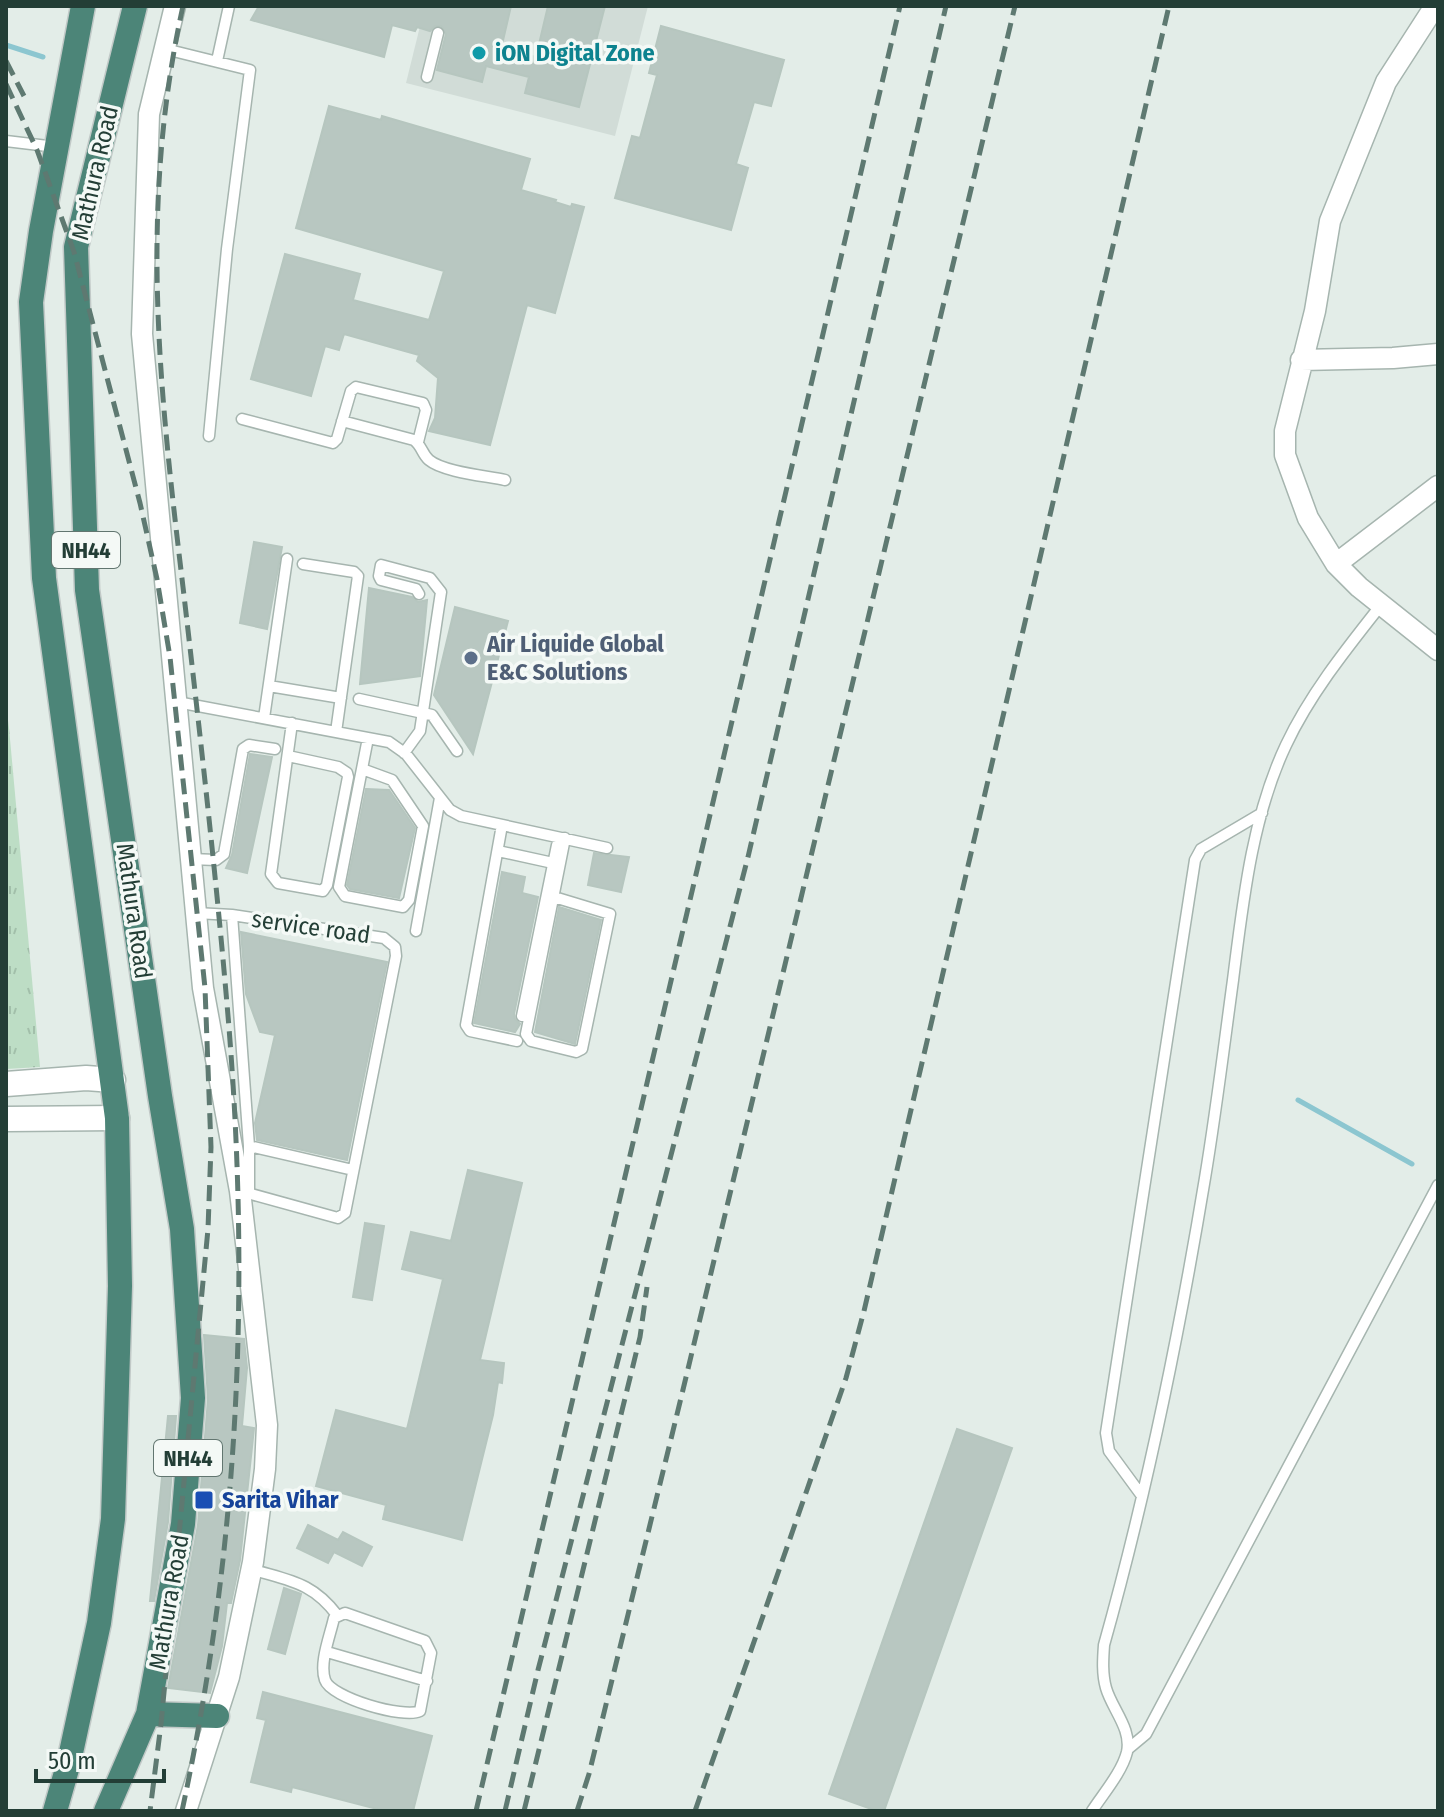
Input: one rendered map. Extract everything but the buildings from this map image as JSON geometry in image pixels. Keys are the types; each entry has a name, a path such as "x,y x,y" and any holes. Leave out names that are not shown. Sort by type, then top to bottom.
{"highway":[{"name":"Mathura Road","path":"55,1811 69,1762 99,1623 113,1519 120,1286 117,1118 44,578 31,302 41,231 83,6"},
{"name":"Mathura Road","path":"106,1811 148,1714 183,1524 193,1398 182,1229 87,590 76,247 135,6"},
{"path":"148,1714 217,1716"}],"street":[{"path":"175,6 149,114 142,334 203,988 244,1192 267,1425 265,1469 251,1569 229,1677 186,1811"},
{"path":"1435,6 1386,82 1330,221 1315,311 1285,431 1285,455 1308,518 1336,564 1438,650"},
{"path":"1301,360 1438,354"},
{"path":"1336,564 1438,486"},
{"path":"6,1084 86,1078 113,1080"},
{"path":"6,1119 117,1118"}],"lane":[{"path":"217,61 229,6"},
{"path":"427,77 438,33"},
{"path":"165,49 250,70 227,249 209,436"},
{"path":"6,141 56,147"},
{"path":"242,419 329,443 337,439 353,388 423,403 426,410 418,442 425,456 438,465 505,480"},
{"path":"342,421 418,442"},
{"path":"264,718 287,559"},
{"path":"303,564 354,572 358,576 336,732"},
{"path":"404,753 418,736 441,592 430,578 381,565 381,580 416,589 419,594"},
{"path":"1092,1811 1128,1749 1127,1735 1106,1689 1102,1661 1104,1645 1158,1429 1205,1180 1241,914 1262,813 1286,744 1337,661 1381,605"},
{"path":"269,686 341,698"},
{"path":"359,699 423,712 437,721 457,751"},
{"path":"177,702 389,742 404,753 450,810 461,816 607,848"},
{"path":"288,756 338,767 347,773 327,885 323,891 278,883 271,874 292,723"},
{"path":"362,769 392,780 423,826 409,900 403,907 345,896 340,890 362,769 368,738"},
{"path":"191,859 216,860 224,854 243,749 249,745 275,749"},
{"path":"416,931 440,798"},
{"path":"1142,1496 1109,1451 1106,1433 1195,860 1201,849 1262,813"},
{"path":"502,825 466,1025 470,1031 517,1041"},
{"path":"522,1016 553,863 562,838"},
{"path":"554,897 610,914 582,1049 576,1052 531,1041 526,1034 554,897 562,838"},
{"path":"498,851 553,863"},
{"path":"196,913 232,915"},
{"name":"service road","path":"232,915 384,938 395,947 396,956 345,1213 338,1218 244,1192 249,1146 232,915"},
{"path":"249,1146 353,1170"},
{"path":"1128,1749 1146,1734 1438,1185"},
{"path":"251,1569 311,1588 324,1598 337,1615"},
{"path":"345,1613 425,1641 431,1653 422,1707 408,1715 343,1697 331,1690 325,1681 323,1669 327,1652 334,1618 345,1613"},
{"path":"327,1652 427,1681"}],"shaded area":[{"path":"425,6 648,6 615,136 406,83"}],"green space":[{"path":"6,704 40,1067 6,1069"}],"waterway":[{"path":"6,45 43,57"},
{"path":"1298,1100 1412,1164"}],"railway":[{"path":"182,1811 217,1610 228,1510 239,1309 238,1208 227,1004 161,368 157,225 161,153 169,80 183,6"},
{"path":"476,1811 900,6"},
{"path":"505,1811 538,1670 748,857 946,6"},
{"path":"577,1811 589,1774 681,1398 1015,6"},
{"path":"695,1811 846,1378 864,1311 1169,6"},
{"path":"6,61 24,96"},
{"path":"6,84 37,150 74,252 157,579 170,657 205,988 211,1147 208,1229 150,1811"},
{"path":"524,1811 640,1337 647,1287"}],"place":[{"name":"iON Digital Zone","path":"479,53"},
{"name":"Air Liquide Global E&C Solutions","path":"471,658"},
{"name":"Sarita Vihar","path":"204,1500"}]}
